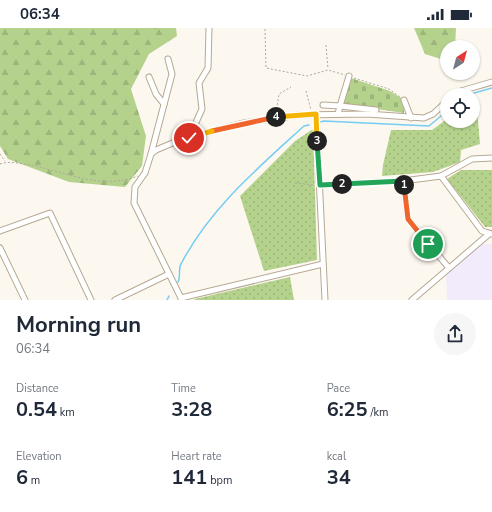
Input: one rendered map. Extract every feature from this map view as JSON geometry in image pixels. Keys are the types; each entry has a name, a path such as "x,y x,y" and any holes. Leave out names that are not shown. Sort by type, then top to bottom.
{"street":[{"path":"189,138 202,109 199,83 208,68 209,28"},
{"path":"168,58 172,74 145,173 135,187 134,203 182,299 323,264"},
{"path":"338,114 349,76"},
{"path":"149,77 156,94 164,104"},
{"path":"471,88 492,82"},
{"path":"404,100 411,118"},
{"path":"323,105 376,110"},
{"path":"151,154 156,150 189,138 244,123 314,114 394,115 411,118 428,117 440,107"},
{"path":"314,114 320,185 325,300"},
{"path":"320,185 403,181 441,176 472,160 492,158"},
{"path":"441,176 482,231 491,234"},
{"path":"403,181 408,219 449,268"},
{"path":"0,231 50,213 91,300"},
{"path":"412,300 491,234"},
{"path":"0,248 25,300"},
{"path":"115,300 169,274"}],"path":[{"path":"265,28 266,68 307,76 328,70 389,89 404,100"},
{"path":"326,45 328,70"},
{"path":"275,118 279,94 291,87"},
{"path":"306,91 314,114"},
{"path":"0,154 5,162"},
{"path":"0,164 5,162 55,170 80,179 109,182 125,180 145,173"},
{"path":"295,183 320,185"}],"shaded area":[{"path":"480,244 492,244 492,300 447,300 446,271"}],"green space":[{"path":"0,28 176,28 177,36 149,54 131,89 146,136 142,166 125,187 69,182 8,159 0,146"},
{"path":"414,28 456,28 455,40 440,40 440,59 425,54"},
{"path":"351,78 390,91 404,100 404,113 342,104"},
{"path":"440,124 440,128 479,128 480,144 461,150 460,162 433,172 382,176 391,130 432,130"},
{"path":"313,129 317,260 264,271 240,196 295,141"},
{"path":"461,170 492,170 492,227 485,227 447,179"},
{"path":"290,277 294,300 194,300 195,299"}],"waterway":[{"path":"480,91 492,88"},
{"path":"320,122 429,126 440,117"},
{"path":"178,282 181,264 206,225 221,207 269,157 304,126 309,125"},
{"path":"167,300 169,296"}],"route":[{"path":"189,138 244,123 316,114 320,185 403,181 408,219 428,244"}]}
